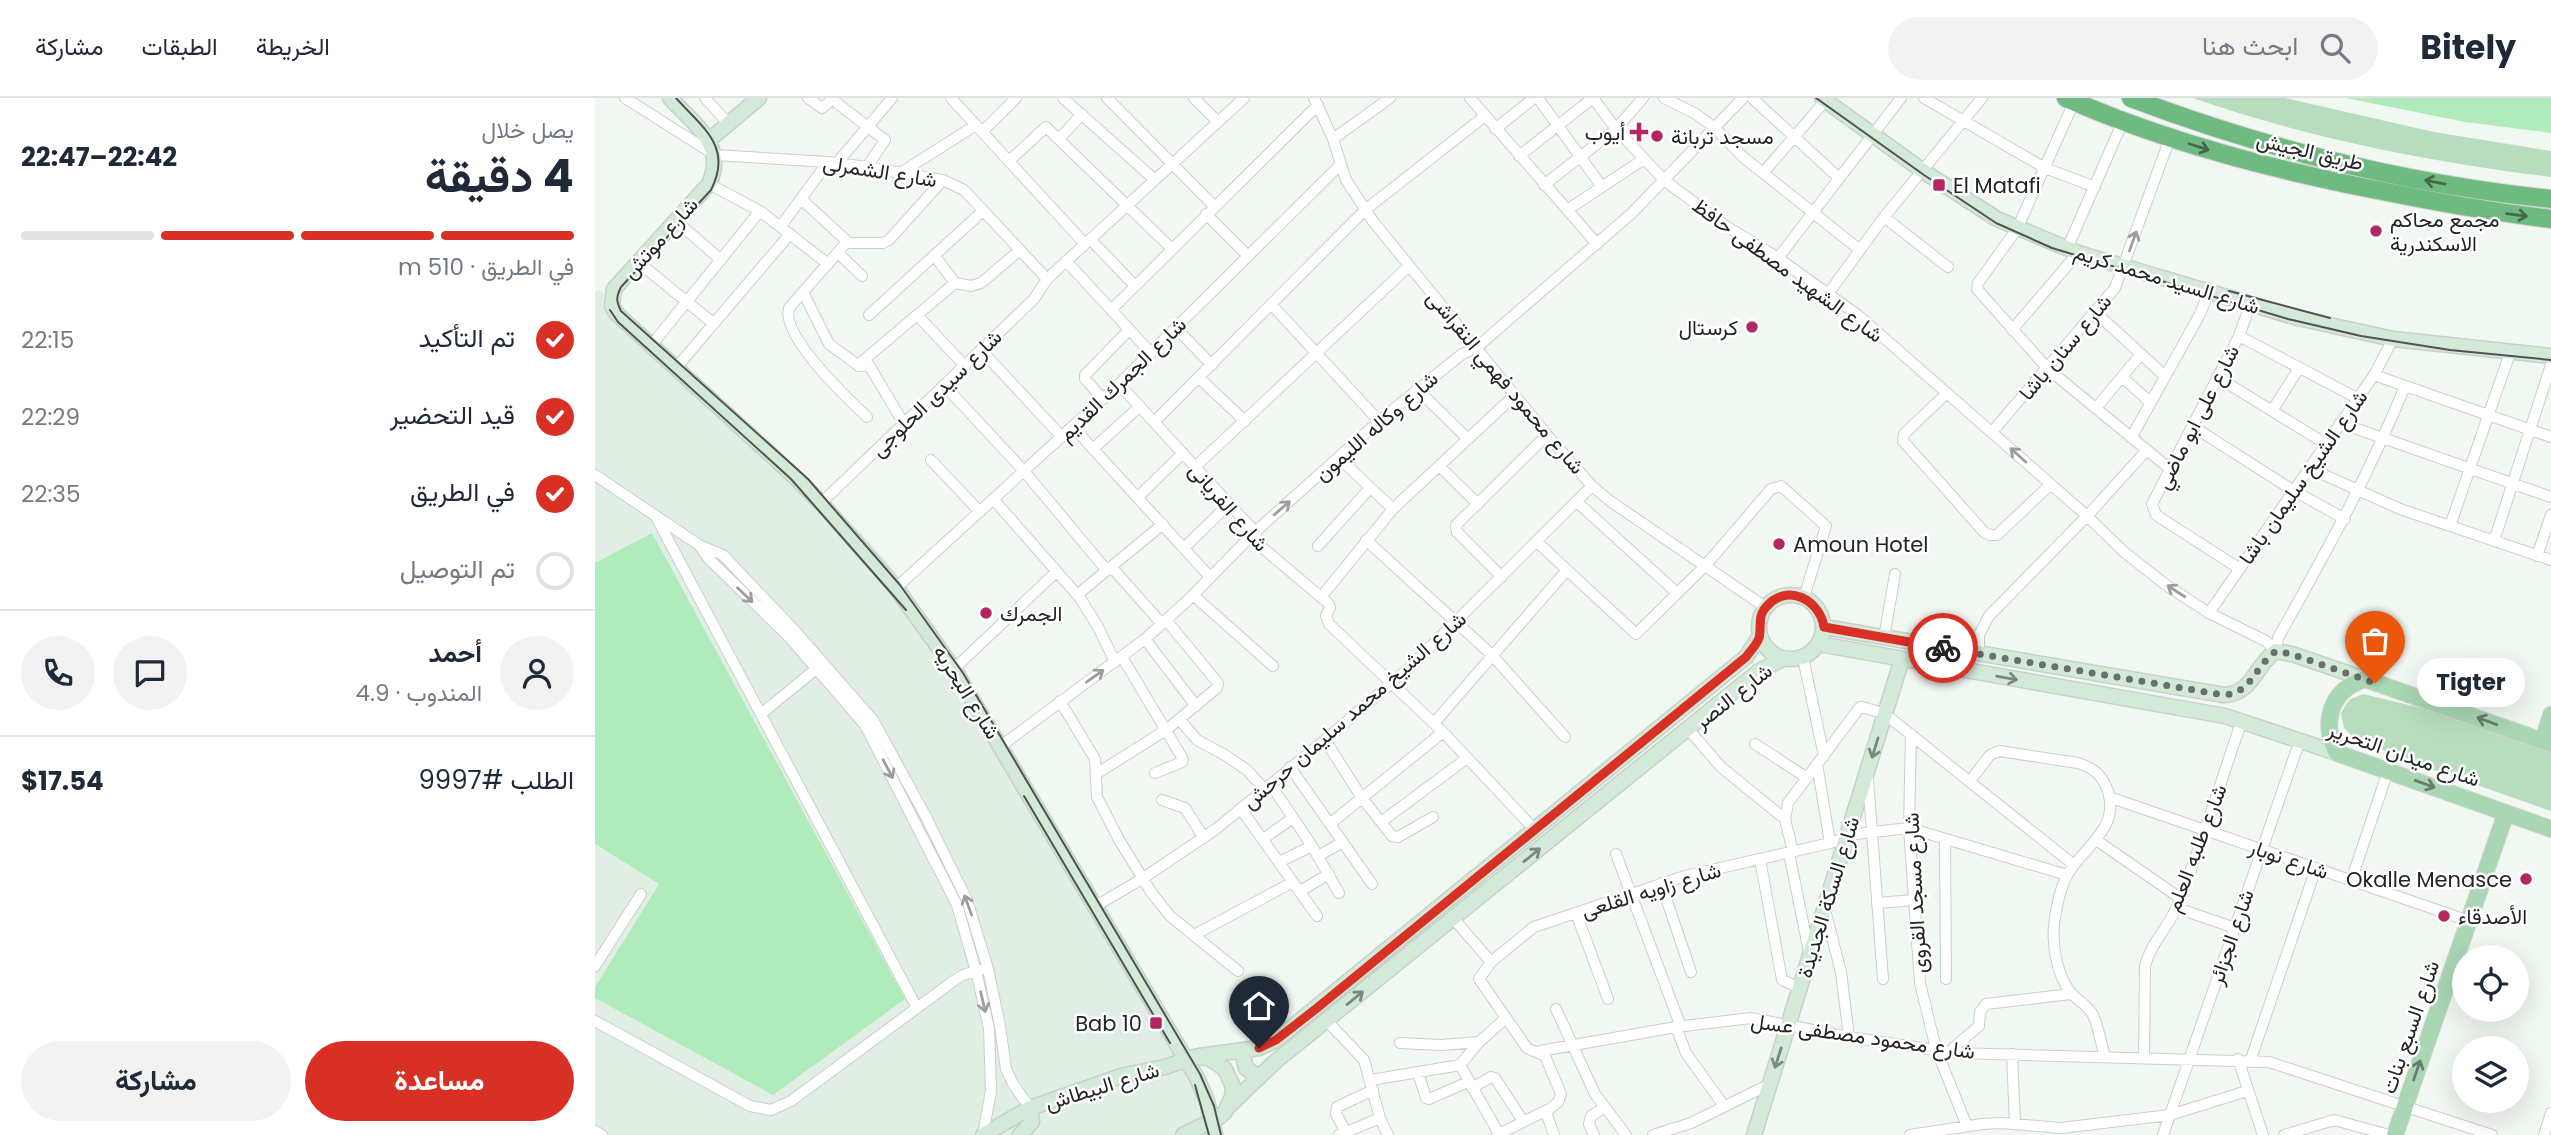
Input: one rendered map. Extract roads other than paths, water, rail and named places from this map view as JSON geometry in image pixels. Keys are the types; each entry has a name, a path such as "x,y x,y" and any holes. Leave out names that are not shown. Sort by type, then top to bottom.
{"highway":[{"name":"طريق الجيش","path":"2131,98 2225,131 2345,163 2445,184 2551,199"},
{"name":"طريق الجيش","path":"2070,100 2170,138 2241,159 2329,180 2461,206 2551,219"}],"main road":[{"path":"670,98 709,140 715,155"},
{"path":"709,140 759,98"},
{"name":"شارع السيد محمد كريم","path":"1824,99 1923,171 2017,229 2072,251 2250,305 2393,339 2551,356"},
{"name":"شارع موتش","path":"621,320 612,306 614,289 709,184 715,167 715,155"},
{"name":"شارع البحريه","path":"621,320 821,503 896,588 954,669 1186,1060 1204,1094 1214,1128"},
{"path":"1783,596 1804,597 1818,609 1824,627 1819,644 1803,658 1783,659 1768,651 1760,636 1759,621 1765,607 1773,600 1783,596"},
{"path":"1824,627 2224,695 2233,695 2245,689 2264,662 2276,651 2547,743 2551,715"},
{"name":"شارع النصر","path":"1186,1060 1266,1046 1276,1040 1746,657 1760,636"},
{"path":"1819,644 2242,720"},
{"name":"شارع النصر","path":"1214,1128 1229,1106 1276,1061 1759,671 1783,659"},
{"name":"شارع السكة الجديدة","path":"1754,1135 1902,659"},
{"path":"2337,753 2330,739 2331,712 2337,698 2346,688 2365,679"},
{"name":"شارع ميدان التحرير","path":"2242,720 2551,829"},
{"name":"شارع السبع بنات","path":"2395,1135 2506,813"},
{"path":"1242,1051 1245,1068 1259,1078"},
{"path":"1186,1060 1209,1058 1225,1069 1233,1087 1229,1106"},
{"name":"شارع البيطاش","path":"983,1135 1030,1108 1127,1074 1186,1060"},
{"name":"شارع البيطاش","path":"1020,1135 1032,1122 1030,1108"},
{"path":"1183,1135 1214,1128"}],"street":[{"path":"625,98 715,155"},
{"path":"705,98 729,124"},
{"path":"808,98 823,108 833,99 885,141 867,167"},
{"path":"951,98 1087,242 1135,286"},
{"path":"902,172 979,129 1016,98"},
{"path":"1063,98 1155,180"},
{"path":"1107,98 1172,164 1248,256"},
{"path":"1194,98 1218,121"},
{"name":"شارع سيدى الحلوجى","path":"821,503 1034,299 1047,279 1244,98"},
{"path":"1333,139 1390,98"},
{"path":"1470,98 1598,244"},
{"path":"1495,129 1536,98 1602,187"},
{"path":"1519,156 1593,98"},
{"name":"شارع الشهيد مصطفى حافظ","path":"1593,98 1616,129 1665,181 1725,226 1778,258 1859,317 2087,516"},
{"path":"1544,185 1616,129 1643,98"},
{"path":"1664,98 1696,114 1715,128 1763,173 1860,250"},
{"name":"شارع وكاله الليمون","path":"1001,746 1145,639 1255,532 1378,421 1462,354 1476,348 1598,244 1665,181 1743,98"},
{"path":"1752,98 1839,178"},
{"path":"1778,258 1901,98"},
{"path":"1924,98 2045,168 2095,187"},
{"path":"1828,293 1884,217 1982,98"},
{"path":"1763,173 1824,99"},
{"path":"781,226 832,162 867,127 885,100"},
{"path":"2070,100 2045,168 2017,229 1976,287 1977,291 2048,369 2169,469"},
{"path":"1111,310 1316,101"},
{"name":"شارع محمود فهمي النقراشى","path":"1316,101 1333,139 1346,180 1365,210 1514,395 1592,486 1609,501 1765,607"},
{"path":"1059,139 1082,114"},
{"path":"1154,422 1365,210 1485,116"},
{"path":"2012,330 2072,251 2123,121"},
{"path":"1009,161 1044,127 1048,128 1172,249"},
{"name":"شارع سنان باشا","path":"1992,432 2115,288 2170,138"},
{"name":"شارع الشمرلى","path":"715,155 832,162 943,180 964,190 1047,279"},
{"path":"1567,210 1644,159"},
{"name":"شارع الجمرك القديم","path":"896,588 1119,384 1341,164"},
{"path":"801,200 848,242 883,243 890,240 943,180"},
{"path":"709,184 760,211 828,264"},
{"path":"650,346 760,211"},
{"path":"869,315 983,211"},
{"path":"1884,217 1948,267"},
{"path":"676,221 721,260"},
{"path":"676,368 790,234"},
{"path":"848,242 789,308 787,319 825,377 867,417"},
{"path":"934,255 955,283 971,286 981,283 1020,250"},
{"path":"838,253 862,276"},
{"path":"1066,261 1151,353"},
{"path":"638,262 713,323"},
{"path":"1196,466 1409,266"},
{"path":"858,365 955,283"},
{"path":"803,292 825,337 839,353 858,365 869,365 904,424"},
{"path":"2131,438 2200,314 2209,292"},
{"path":"1272,305 1378,421"},
{"name":"شارع على ابو ماضي","path":"2240,569 2156,515 2152,504 2239,336 2250,305"},
{"path":"2095,312 2165,376"},
{"path":"917,315 965,366"},
{"path":"1176,328 1212,365"},
{"path":"1103,399 1085,380 1085,374 1129,330"},
{"path":"2239,336 2357,398"},
{"path":"809,354 825,337"},
{"name":"شارع الشيخ سليمان باشا","path":"2209,613 2374,375 2393,339"},
{"path":"981,350 1062,437"},
{"path":"2450,526 2510,353"},
{"path":"2096,408 2141,354"},
{"path":"2494,541 2551,365"},
{"path":"2272,411 2299,368"},
{"path":"2374,375 2551,436"},
{"path":"2122,377 2150,401"},
{"path":"2217,377 2326,444"},
{"path":"1199,378 1245,421"},
{"name":"شارع الفريانى","path":"1119,384 1255,532 1260,546 1321,597"},
{"path":"944,385 1024,471 1103,566 1115,571 1217,683 1216,690 1166,730 1096,774"},
{"path":"2276,651 2278,638 2345,519 2383,440 2405,386"},
{"path":"1417,389 1468,439"},
{"path":"1947,393 1904,435 1903,441 1984,532 1997,535 2051,484"},
{"path":"1514,395 1393,509 1321,597 1329,605 1326,616 1329,624 1434,723 1535,830"},
{"path":"1093,449 1140,406"},
{"path":"2340,423 2551,497"},
{"path":"2192,426 2294,491 2345,519"},
{"path":"1073,427 1210,577"},
{"path":"1502,577 1456,530 1456,525 1547,435"},
{"path":"1979,655 1979,635 1989,616 2147,450"},
{"path":"1138,497 1183,453"},
{"path":"1339,458 1393,509"},
{"path":"932,460 980,512"},
{"path":"1439,466 1478,504"},
{"path":"2309,468 2358,492 2551,560"},
{"path":"595,475 699,545 723,555 796,632 873,720 920,818 957,905 976,971 989,1028 991,1073 983,1135"},
{"name":"شارع الشيخ محمد سليمان حرحش","path":"1094,907 1204,838 1325,740 1392,683 1592,486"},
{"path":"1537,542 1636,634 1705,566 1774,487 1785,487 1826,526 1804,597"},
{"path":"1318,546 1370,488"},
{"path":"993,500 1077,595 1166,730 1183,761 1155,774"},
{"path":"1577,502 1677,593"},
{"path":"1184,548 1229,504"},
{"path":"2537,556 2551,515"},
{"path":"655,516 917,1008"},
{"path":"2087,516 2124,552 2166,585 2209,613 2266,641 2276,651"},
{"path":"1077,595 1163,524"},
{"path":"1366,540 1492,655 1565,737"},
{"path":"699,545 708,558 789,637 865,725 920,818 967,900 988,969 1006,1069 1030,1108"},
{"path":"1434,723 1567,570"},
{"path":"954,669 1056,572"},
{"path":"1884,638 1895,575"},
{"path":"1193,595 1273,666"},
{"path":"1145,639 1196,706"},
{"path":"1803,658 1821,760 1830,843"},
{"path":"761,714 816,669"},
{"path":"1060,701 1095,759 1097,797 1142,879 1160,905 1238,971"},
{"path":"1810,956 1785,819 1788,803 1860,707 1885,714 2074,865"},
{"path":"1179,719 1198,740 1241,765 1268,787 1312,846 1339,893"},
{"name":"شارع طلبه العلم","path":"2144,1058 2145,966 2154,942 2179,903 2242,720"},
{"path":"1689,730 1721,768 1785,819"},
{"path":"1330,824 1443,732"},
{"name":"شارع مسجد القروى","path":"1911,734 1909,828 1920,983 1936,1049 1967,1126"},
{"path":"1325,740 1362,798 1395,838 1433,817"},
{"name":"شارع الجزائر","path":"2163,1135 2300,740"},
{"path":"1755,744 1807,778"},
{"path":"1970,781 1990,755 2004,751 2089,766 2104,781 2110,813 2106,827 2067,875 2056,912 2053,940 2058,967 2071,994 2092,1014 2105,1057"},
{"path":"1381,822 1466,759"},
{"path":"1290,768 1373,884"},
{"path":"2351,881 2389,771"},
{"path":"1867,772 1883,979"},
{"name":"شارع نوبار","path":"2109,797 2469,922"},
{"path":"1162,800 1185,808 1204,838"},
{"path":"1241,809 1317,916"},
{"path":"1263,839 1293,818"},
{"path":"1909,828 2067,875"},
{"name":"شارع زاويه القلعى","path":"1506,1018 1480,982 1481,974 1491,962 1534,927 1661,883 1847,837 1909,828"},
{"path":"1945,839 1946,979"},
{"path":"2096,840 2179,903 2235,928"},
{"path":"1318,856 1343,842"},
{"path":"1279,862 1312,846"},
{"path":"1616,854 1686,1053 1724,1107"},
{"path":"1760,859 1782,980 1800,988"},
{"path":"2251,1059 2316,868"},
{"path":"1194,935 1329,874"},
{"path":"1661,883 1691,972"},
{"path":"595,966 641,894"},
{"path":"1877,903 1914,900"},
{"path":"1825,909 1841,972 1849,1037"},
{"path":"1576,913 1608,999"},
{"path":"1453,918 1491,962"},
{"path":"595,1021 750,1106 771,1110 791,1101 952,982 976,971 988,969"},
{"path":"1952,1052 1954,1047 1979,1026 1980,1012 1986,1004 2071,994"},
{"path":"1556,1009 1595,1094 1626,1135"},
{"path":"1380,1118 1342,1134 1336,1114 1337,1107 1372,1085 1459,1065 1479,1042 1506,1018 1527,1048 1545,1056 1561,1094 1558,1102 1547,1110 1498,1135 1459,1065"},
{"name":"شارع محمود مصطفى عسل","path":"1540,1052 1745,1018 1952,1052 2189,1060 2251,1059 2269,1062 2405,1105 2466,1130 2491,1135"},
{"path":"1327,1021 1364,1060 1380,1118 1388,1135"},
{"path":"1400,1043 1441,1045 1479,1042"},
{"path":"2012,1054 2015,1124"},
{"path":"2238,1059 2263,1135"},
{"path":"1417,1073 1426,1098 1429,1099 1491,1077 1495,1078 1523,1121"},
{"path":"1653,1135 1692,1123 1770,1084"},
{"path":"1910,1135 1967,1126 2015,1124 2061,1128 2170,1115 2247,1091"},
{"path":"1594,1135 1590,1120 1594,1112 1605,1107"},
{"path":"1547,1110 1546,1117 1554,1135"},
{"path":"2544,1135 2551,1112"},
{"path":"2284,1135 2333,1120 2389,1135"},
{"path":"1692,1123 1696,1135"},
{"path":"595,1131 602,1135"}],"tram line":[{"path":"676,98 712,139 719,162 717,175 711,190 621,287 617,299 621,311 808,479 900,585 963,673 1200,1074 1214,1106 1221,1135"},
{"path":"1816,98 1996,223 2052,248 2288,319 2361,336 2450,350 2551,360"},
{"path":"2229,291 2330,318"},
{"path":"610,310 618,322 791,479 906,610"},
{"path":"1024,796 1170,1043"},
{"path":"1195,1085 1209,1135"}],"place":[{"name":"أيوب","path":"1639,132"},
{"name":"مسجد تربانة","path":"1657,136"},
{"name":"El Matafi","path":"1939,185"},
{"name":"مجمع محاكم الاسكندرية","path":"2376,231"},
{"name":"كرستال","path":"1752,327"},
{"name":"Amoun Hotel","path":"1779,544"},
{"name":"الجمرك","path":"986,613"},
{"name":"Tigter","path":"2375,683"},
{"name":"Okalle Menasce","path":"2526,879"},
{"name":"الأصدقاء","path":"2444,916"},
{"name":"Bab 10","path":"1156,1023"}]}
